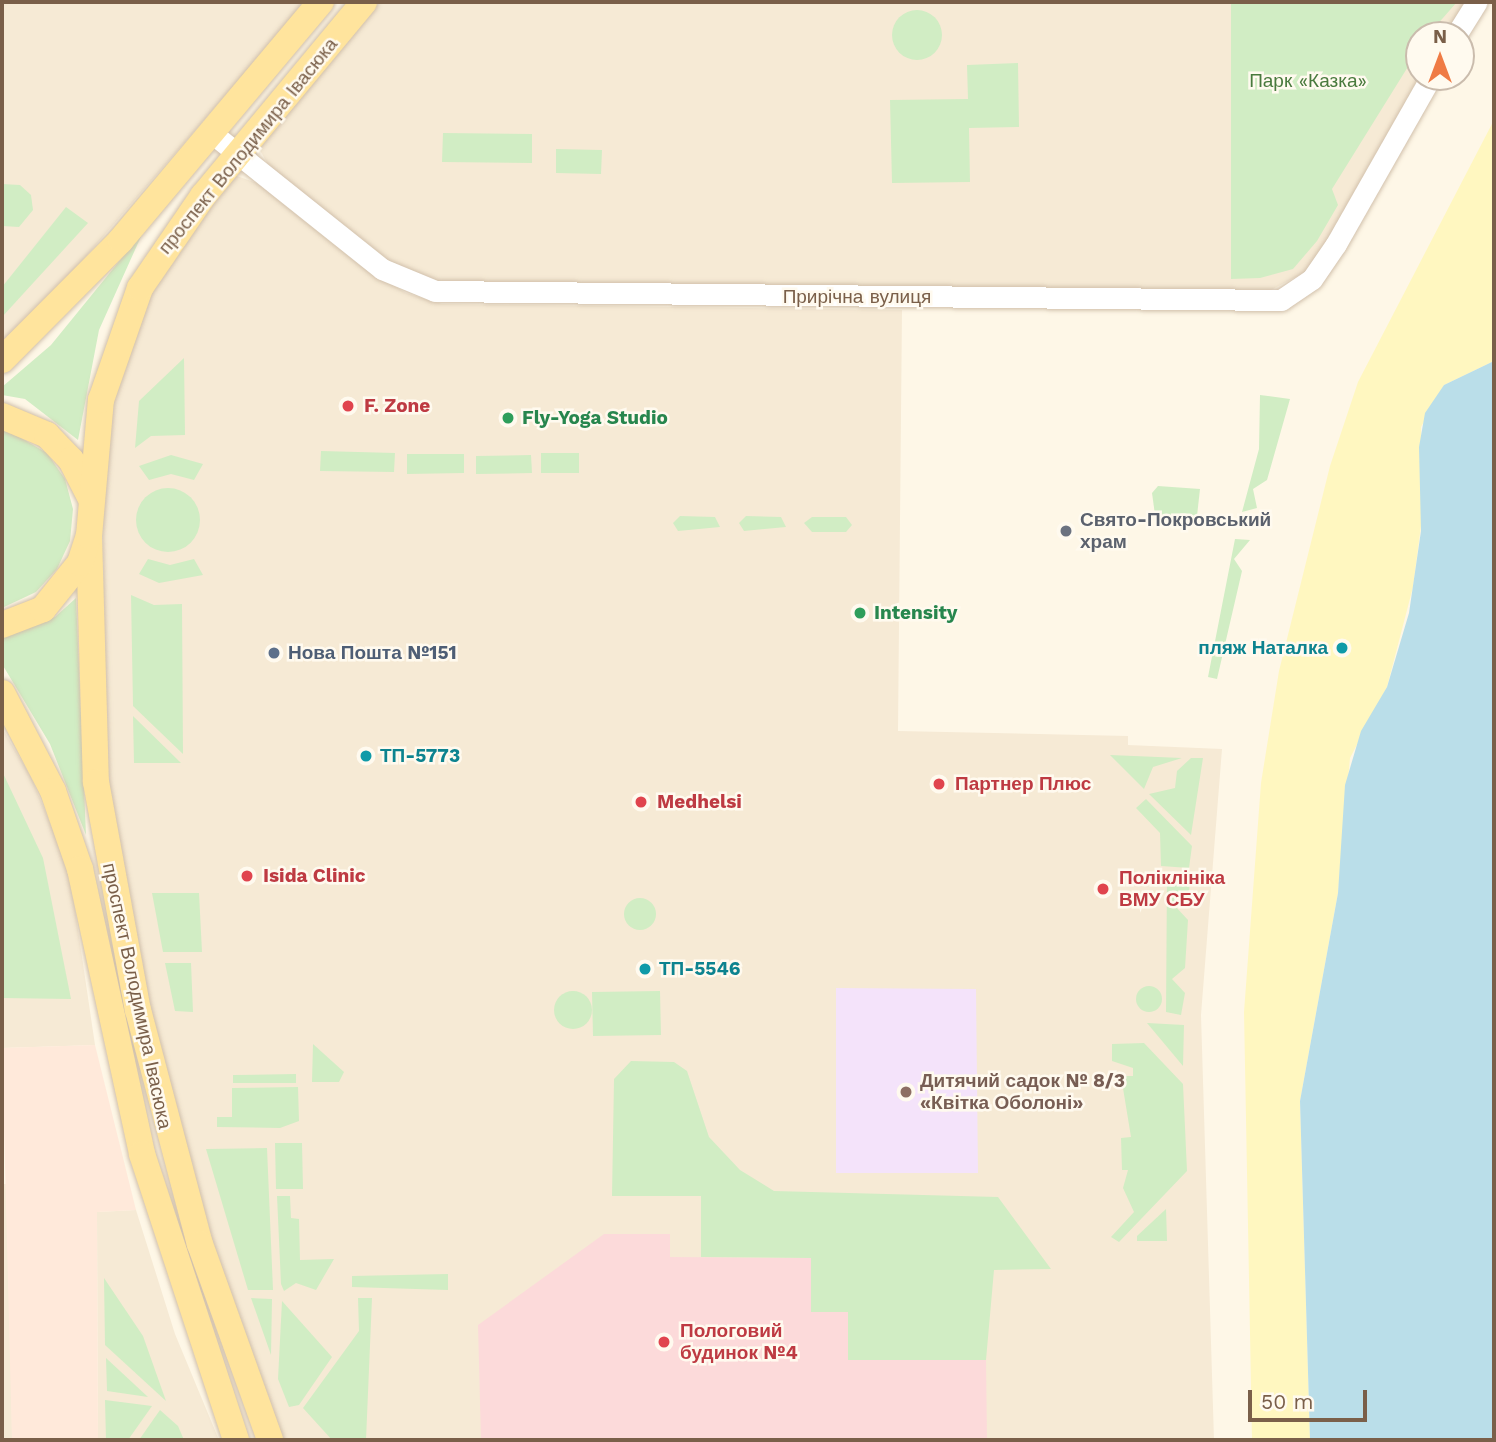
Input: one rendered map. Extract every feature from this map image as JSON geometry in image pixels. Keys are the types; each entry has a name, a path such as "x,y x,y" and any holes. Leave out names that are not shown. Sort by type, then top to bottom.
{"main road":[{"name":"проспект Володимира Івасюка","path":"2,360 35,333 213,134 321,2"},
{"name":"проспект Володимира Івасюка","path":"270,1440 200,1244 138,1010 96,782 90,497 101,400 127,319 169,240 364,2"},
{"path":"2,416 47,435 71,460 90,497"},
{"path":"2,625 43,609 67,586 89,536"},
{"name":"проспект Володимира Івасюка","path":"2,693 52,791 80,869 142,1154 236,1440"}],"street":[{"path":"1464,21 1477,2"},
{"name":"Прирічна вулиця","path":"213,134 382,269 435,292 1280,300 1312,279 1336,244 1424,91"}],"shaded area":[{"path":"2,2 306,2 49,299 2,343"},
{"path":"378,2 1469,2 1457,21 1405,21 1405,91 1412,91 1333,239 1307,271 1271,290 423,282 388,265 272,171 258,147"},
{"path":"234,175 257,183 361,266 406,293 442,304 902,310 898,731 1128,736 1128,745 1222,749 1201,1015 1214,1440 278,1440 158,1078 106,767 103,522 113,401 146,292"},
{"path":"2,728 31,777 69,869 95,1045 2,1048"},
{"name":"Дитячий садок № 8/3 «Квітка Оболоні»","path":"836,988 976,989 978,1173 836,1173"},
{"path":"95,1045 136,1210 97,1212 98,1440 12,1440 2,1048"},
{"path":"2,1184 10,1184 12,1440 2,1440"},
{"path":"136,1210 175,1334 219,1440 98,1440 97,1212"},
{"name":"Пологовий будинок №4","path":"604,1234 670,1234 670,1257 811,1258 811,1311 849,1312 849,1360 986,1360 987,1440 481,1440 478,1325"}],"green space":[{"name":"Парк «Казка»","path":"1231,2 1457,2 1440,21 1405,21 1405,72 1332,189 1338,205 1317,241 1293,269 1260,278 1231,279"},
{"path":"917,10 935,17 942,35 935,53 917,60 899,53 892,35 899,17"},
{"path":"1018,63 1019,127 969,128 970,182 892,183 890,100 968,99 967,65"},
{"path":"443,133 532,134 532,163 442,162"},
{"path":"556,149 602,150 601,174 556,173"},
{"path":"2,184 20,185 31,195 33,210 19,227 2,226"},
{"path":"66,207 88,223 2,317 2,287"},
{"path":"143,232 99,330 78,440 25,399 2,395 2,387 51,345"},
{"path":"184,358 185,435 151,436 135,448 139,401"},
{"path":"1260,395 1290,399 1267,480 1253,489 1257,508 1242,512 1259,449"},
{"path":"2,427 47,453 65,479 73,509 70,541 57,569 36,592 2,608"},
{"path":"321,451 395,453 394,472 320,471"},
{"path":"541,453 579,453 579,473 541,473"},
{"path":"407,454 464,454 464,473 407,474"},
{"path":"171,455 203,464 194,480 171,474 149,480 139,466"},
{"path":"531,455 532,473 476,474 476,456"},
{"path":"1158,486 1200,489 1196,525 1156,522 1152,493"},
{"path":"162,488 174,488 191,497 198,508 198,532 191,543 174,552 162,552 150,547 141,538 136,526 136,514 141,502 150,493"},
{"path":"680,516 715,517 720,527 678,531 673,523"},
{"path":"746,516 781,517 786,527 744,531 739,523"},
{"path":"812,517 846,517 852,525 846,532 812,532 804,523"},
{"path":"1235,539 1250,540 1234,559 1242,571 1217,679 1208,677"},
{"path":"148,559 170,565 194,559 203,575 159,583 139,574"},
{"path":"131,595 154,605 182,604 183,754 133,706"},
{"path":"76,598 86,835 50,744 2,664 2,637 55,617"},
{"path":"133,716 181,763 134,763"},
{"path":"1110,755 1182,758 1153,767 1144,789"},
{"path":"1191,758 1203,758 1191,835 1149,794 1175,788 1177,771"},
{"path":"2,771 43,858 71,999 2,998"},
{"path":"1146,799 1192,846 1189,868 1161,866 1160,833 1136,808"},
{"path":"1167,875 1190,877 1189,894 1175,906 1188,920 1185,968 1172,979 1185,993 1181,1015 1166,1012"},
{"path":"152,893 199,893 202,952 163,952"},
{"path":"640,898 652,902 656,914 652,926 640,930 628,926 624,914 628,902"},
{"path":"165,963 191,963 193,1012 175,1011"},
{"path":"1149,986 1158,990 1162,999 1158,1008 1149,1012 1140,1008 1136,999 1140,990"},
{"path":"573,991 586,997 592,1010 586,1023 573,1029 560,1023 554,1010 560,997"},
{"path":"660,991 661,1035 593,1036 592,992"},
{"path":"1147,1023 1184,1025 1183,1066"},
{"path":"1144,1043 1183,1084 1187,1171 1119,1242 1111,1237 1134,1212 1123,1188 1128,1170 1122,1170 1121,1138 1131,1137 1121,1076 1133,1076 1133,1068 1112,1061 1112,1044"},
{"path":"313,1044 344,1072 339,1082 312,1082"},
{"path":"631,1061 674,1062 687,1071 709,1137 740,1170 774,1191 998,1197 1051,1269 994,1270 986,1360 848,1360 848,1312 811,1312 811,1258 701,1257 701,1196 612,1196 614,1079"},
{"path":"296,1074 296,1083 233,1083 233,1075"},
{"path":"298,1087 299,1121 280,1128 217,1127 217,1117 232,1117 232,1088"},
{"path":"275,1143 302,1143 303,1189 276,1189"},
{"path":"267,1148 273,1290 248,1290 206,1149"},
{"path":"277,1196 290,1196 291,1218 299,1219 300,1260 334,1259 316,1290 296,1283 284,1291 281,1284"},
{"path":"1166,1209 1167,1241 1137,1241 1137,1236"},
{"path":"448,1274 448,1290 352,1287 352,1276"},
{"path":"104,1278 143,1336 166,1401 105,1345"},
{"path":"251,1298 272,1299 271,1355"},
{"path":"358,1298 372,1298 366,1440 332,1440 303,1408 359,1331"},
{"path":"282,1301 332,1357 299,1405 289,1407 278,1379"},
{"path":"106,1358 148,1397 107,1391"},
{"path":"105,1400 152,1406 128,1440 106,1440"},
{"path":"160,1410 178,1426 184,1440 139,1440"}],"sand":[{"name":"пляж Наталка","path":"1494,120 1494,361 1444,385 1421,427 1423,511 1413,587 1387,687 1350,758 1338,893 1300,1101 1310,1440 1252,1440 1244,1012 1261,783 1279,671 1330,466 1358,382"}],"water":[{"path":"1494,361 1494,1440 1310,1440 1300,1101 1338,893 1345,785 1361,731 1387,687 1409,613 1421,531 1419,447 1425,413 1444,385"}],"place":[{"name":"F. Zone","path":"348,406"},
{"name":"Fly-Yoga Studio","path":"508,418"},
{"name":"Свято-Покровський храм","path":"1066,531"},
{"name":"Intensity","path":"860,613"},
{"name":"пляж Наталка","path":"1342,648"},
{"name":"Нова Пошта №151","path":"274,653"},
{"name":"ТП-5773","path":"366,756"},
{"name":"Партнер Плюс","path":"939,784"},
{"name":"Medhelsi","path":"641,802"},
{"name":"Isida Clinic","path":"247,876"},
{"name":"Поліклініка ВМУ СБУ","path":"1103,889"},
{"name":"ТП-5546","path":"645,969"},
{"name":"Дитячий садок № 8/3 «Квітка Оболоні»","path":"906,1092"},
{"name":"Пологовий будинок №4","path":"664,1342"}]}
